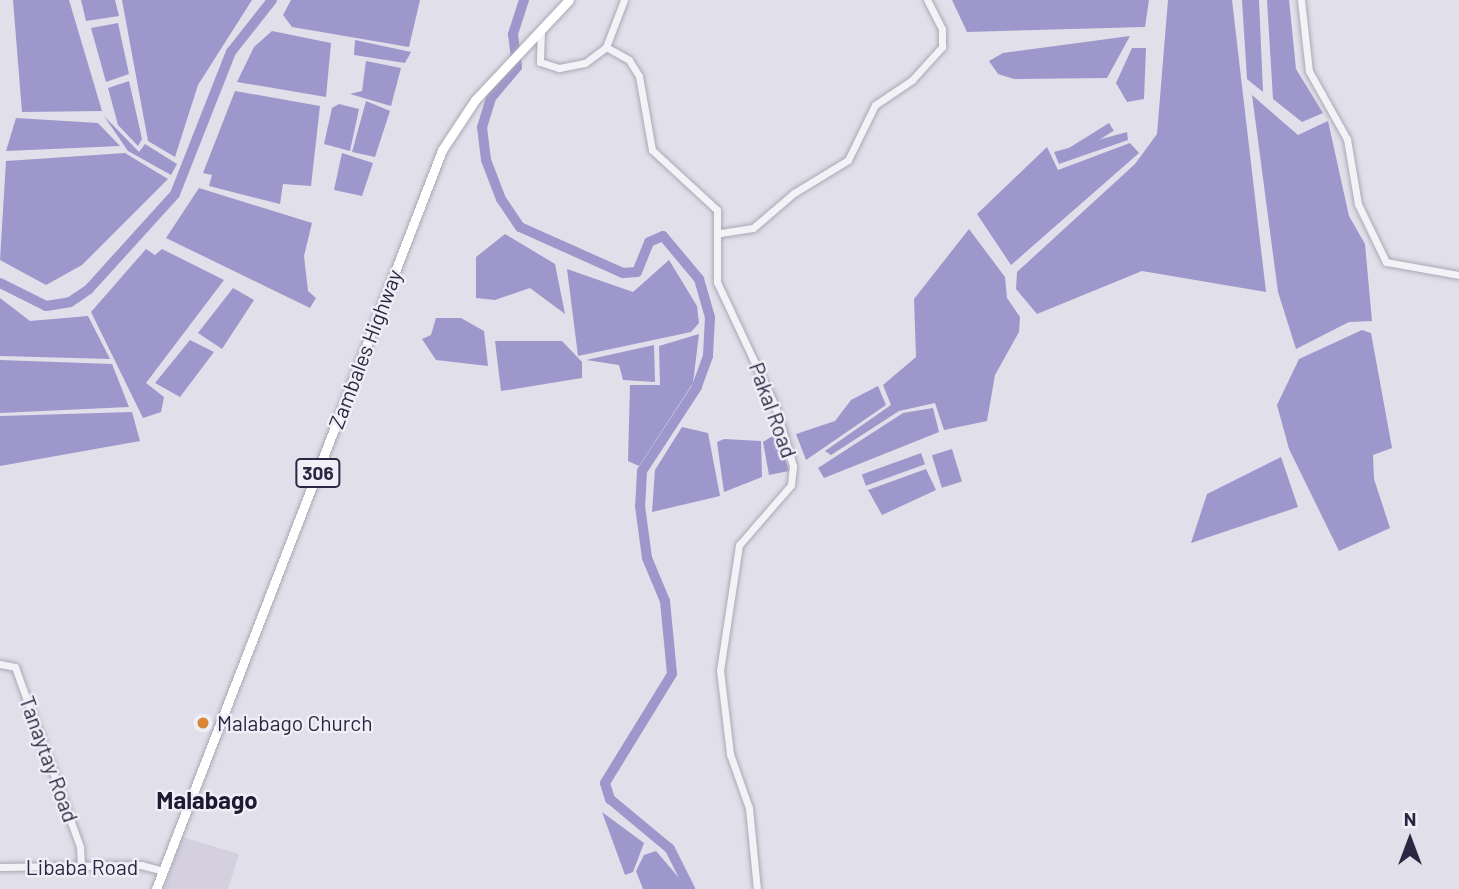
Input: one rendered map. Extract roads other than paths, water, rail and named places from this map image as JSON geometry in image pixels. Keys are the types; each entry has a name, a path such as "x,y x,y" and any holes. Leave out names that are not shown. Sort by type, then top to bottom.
{"main road":[{"name":"Zambales Highway","path":"156,889 432,173 460,118 569,0"}],"street":[{"path":"541,30 538,58 552,67 584,63 606,47 624,0"},
{"path":"721,233 753,228 848,160 875,105 912,80 942,47 944,35 927,0"},
{"path":"1301,0 1309,71 1347,139 1358,204 1386,262 1459,275"},
{"name":"Pakal Road","path":"606,47 629,60 639,76 652,150 715,206 721,233 714,254 718,282 775,406 794,473 739,545 720,670 730,754 749,808 757,889"},
{"name":"Tanaytay Road","path":"0,664 15,667 80,847 81,867"},
{"name":"Libaba Road","path":"0,867 141,865 163,871"}],"waterway":[{"path":"0,283 46,306 70,302 89,289 175,194 231,52 272,0"},
{"path":"524,0 513,34 517,67 491,98 482,127 486,160 501,199 520,227 623,273 637,272 649,242 663,236 699,279 710,317 708,356 697,387 642,471 640,506 647,558 665,601 672,674 605,783 610,799 670,849 690,889"}],"place":[{"name":"Malabago Church","path":"203,723"}],"district":[{"name":"Malabago","path":"207,800"}]}
